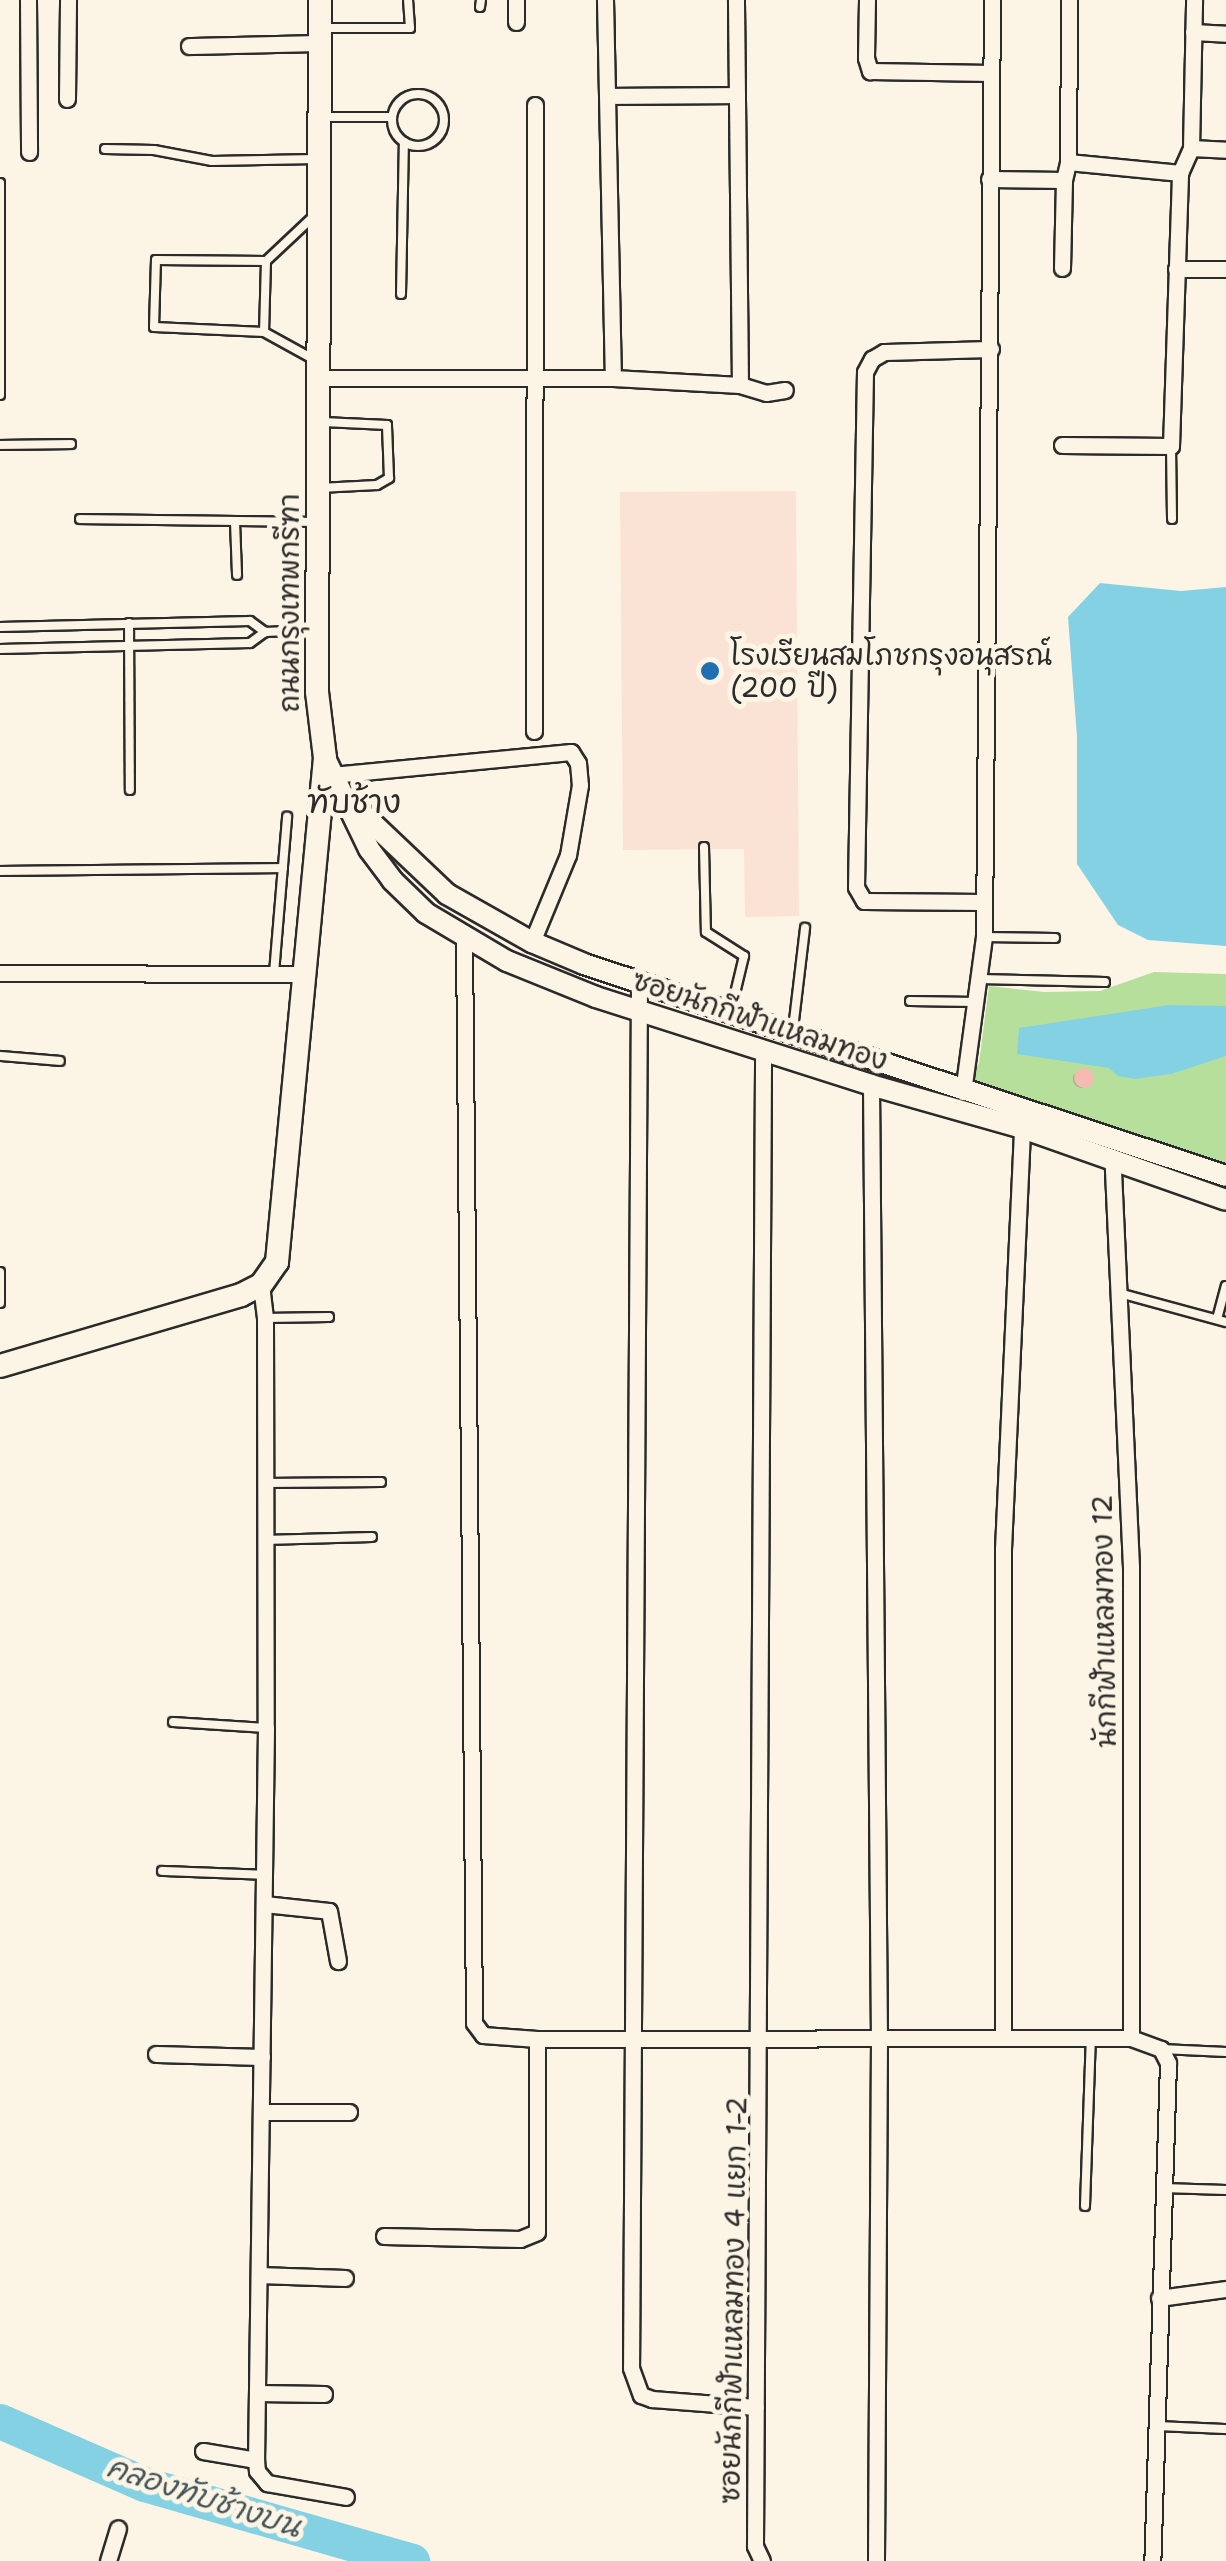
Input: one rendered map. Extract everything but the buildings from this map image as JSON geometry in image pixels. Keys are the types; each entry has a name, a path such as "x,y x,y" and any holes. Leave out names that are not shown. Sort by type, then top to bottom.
{"main road":[{"name":"ถนนกรุงเทพกรีฑา","path":"261,1285 277,1262 328,767 316,692 320,0"},
{"path":"0,1366 261,1285"}],"street":[{"path":"28,0 29,152"},
{"path":"68,0 68,99"},
{"path":"516,0 516,22"},
{"path":"606,0 613,378"},
{"path":"736,0 740,386"},
{"path":"867,0 866,58 870,71 990,73"},
{"path":"963,1092 984,938 992,0"},
{"path":"1062,268 1068,162 1068,0"},
{"path":"1062,445 1172,446 1180,173 1191,148 1194,0"},
{"path":"1194,32 1226,34"},
{"path":"190,46 321,36"},
{"path":"608,96 737,94"},
{"path":"534,731 535,106"},
{"path":"1191,148 1226,150"},
{"path":"1068,162 1180,173"},
{"path":"989,179 1064,180"},
{"path":"1176,269 1226,269"},
{"path":"982,902 864,900 856,887 865,372 872,360 884,352 991,349"},
{"path":"319,370 613,378 740,386 766,393 785,390"},
{"path":"328,767 571,752 580,785 568,855 532,942"},
{"name":"ซอยนักกีฬาแหลมทอง","path":"328,767 369,849 392,880 426,913 464,939 557,983 870,1085 1022,1128 1226,1200"},
{"name":"ซอยนักกีฬาแหลมทอง","path":"344,796 447,894 532,942 639,984 1226,1176"},
{"path":"464,939 474,2024 483,2035 537,2039 1132,2038 1161,2050 1168,2063 1152,2561"},
{"path":"0,974 304,974"},
{"path":"639,984 631,2368 635,2384 652,2400 756,2407"},
{"name":"ซอยนักกีฬาแหลมทอง 4 แยก 1-2","path":"762,2561 755,2546 763,1049"},
{"path":"870,1085 880,2040 876,2561"},
{"path":"1003,2038 1003,1549 1022,1128"},
{"name":"นักกีฬาแหลมทอง 12","path":"1113,1163 1130,1567 1132,2038"},
{"path":"261,1285 266,1318 266,1874 256,2460 257,2471 267,2483 346,2496"},
{"path":"264,1904 329,1910 338,1961"},
{"path":"384,2236 520,2239 537,2232 537,2039"},
{"path":"156,2054 262,2058"},
{"path":"261,2112 349,2112"},
{"path":"259,2275 345,2278"},
{"path":"1160,2298 1226,2288"},
{"path":"257,2393 324,2394"},
{"path":"203,2450 256,2460"},
{"path":"108,2561 118,2529"}],"lane":[{"path":"321,36 410,28 408,0"},
{"path":"416,94 432,98 442,111 443,129 432,143 415,147 404,142 394,132 392,117 400,100 416,94"},
{"path":"320,117 392,117"},
{"path":"401,294 404,142"},
{"path":"105,149 154,150 212,161 320,159"},
{"path":"0,183 0,395"},
{"path":"319,370 264,332 154,327 156,260 266,261 320,210"},
{"path":"264,332 266,261"},
{"path":"319,422 381,422 390,432 385,484 319,488"},
{"path":"0,445 71,444"},
{"path":"1172,446 1172,519"},
{"path":"80,519 318,522"},
{"path":"235,522 236,575"},
{"path":"0,627 250,622 265,632"},
{"path":"129,623 130,790"},
{"path":"0,649 250,642 265,632 317,630"},
{"path":"274,973 286,817"},
{"path":"704,848 706,932 744,956 730,1014"},
{"path":"0,871 283,868"},
{"path":"792,1033 805,928"},
{"path":"984,938 1055,938"},
{"path":"980,979 1105,982"},
{"path":"910,1000 978,1002"},
{"path":"0,1056 60,1061"},
{"path":"0,1272 0,1303"},
{"path":"1119,1293 1222,1320 1226,1286"},
{"path":"266,1318 329,1318"},
{"path":"265,1482 381,1482"},
{"path":"264,1540 372,1537"},
{"path":"173,1722 266,1728"},
{"path":"162,1871 266,1874"},
{"path":"1085,2206 1091,2038"},
{"path":"1161,2050 1226,2052"},
{"path":"1163,2188 1226,2190"},
{"path":"1156,2426 1226,2429"}],"shaded area":[{"name":"โรงเรียนสมโภชกรุงอนุสรณ์ (200 ปี)","path":"796,491 799,916 745,917 744,849 623,850 620,492"}],"green space":[{"path":"1154,972 1226,974 1226,1176 963,1092 979,1063 989,986 1044,992 1100,991"}],"water":[{"path":"1100,583 1181,591 1226,587 1226,946 1148,940 1118,925 1077,864 1077,737 1068,617"},
{"path":"1169,1005 1226,1006 1226,1056 1171,1074 1135,1079 1118,1076 1109,1068 1017,1054 1019,1028"}],"waterway":[{"name":"คลองทับช้างบน","path":"0,2421 144,2484 412,2561"}],"place":[{"name":"โรงเรียนสมโภชกรุงอนุสรณ์ (200 ปี)","path":"710,671"}],"district":[{"name":"ทับช้าง","path":"354,802"}]}
